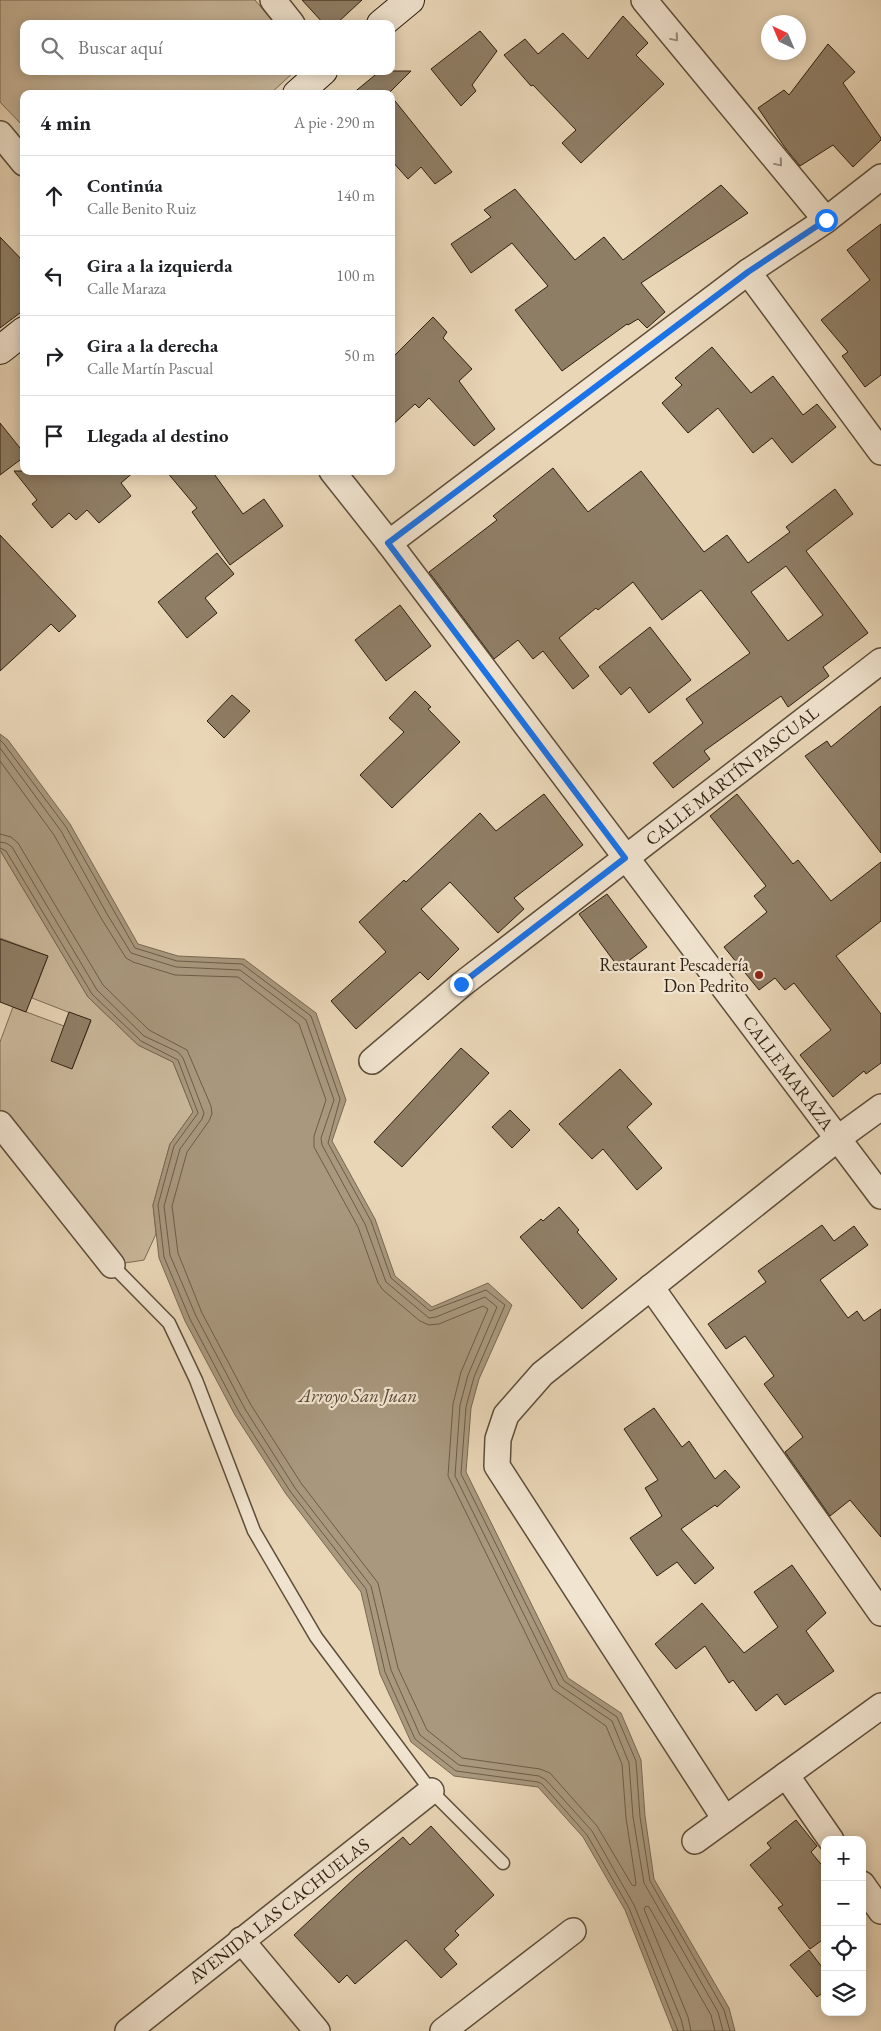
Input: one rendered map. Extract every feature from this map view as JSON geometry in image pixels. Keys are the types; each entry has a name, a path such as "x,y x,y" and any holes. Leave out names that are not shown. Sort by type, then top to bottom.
{"main road":[{"path":"386,20 410,0"},
{"path":"302,90 318,75"},
{"path":"0,350 20,333"}],"street":[{"path":"273,0 289,20"},
{"path":"644,0 826,220"},
{"path":"0,134 20,158"},
{"path":"388,543 748,272 826,220 881,177"},
{"path":"748,272 881,452"},
{"name":"CALLE MARAZA","path":"335,475 881,1196"},
{"name":"CALLE MARTÍN PASCUAL","path":"372,1061 461,984 881,661"},
{"path":"725,1819 497,1466 498,1439 506,1415 542,1374 881,1106"},
{"path":"0,1124 112,1265"},
{"path":"651,1287 881,1614"},
{"path":"695,1841 881,1706"},
{"path":"786,1775 828,1836"},
{"name":"AVENIDA LAS CACHUELAS","path":"128,2031 431,1791"},
{"path":"866,1890 881,1911"},
{"path":"443,2031 573,1931"},
{"path":"241,1940 317,2031"}],"lane":[{"path":"112,1265 170,1323 196,1380 254,1531 316,1637 431,1791 503,1863"}],"shaded area":[{"path":"0,0 255,0 272,20 20,20 20,75 291,75 274,90 20,90 20,123 0,102"},
{"path":"0,850 88,997 138,1045 173,1062 193,1112 170,1144 153,1205 156,1234 144,1260 112,1265 0,1124 0,1042 13,1007 64,1026 72,1069 91,1021 32,998 48,956 0,938"}],"water":[{"name":"Arroyo San Juan","path":"0,734 8,740 70,824 138,944 178,956 244,959 316,1013 346,1100 332,1141 375,1219 395,1276 432,1307 488,1283 512,1305 479,1379 471,1408 466,1472 568,1678 621,1713 641,1760 645,1816 654,1879 729,2008 735,2031 673,2031 625,1910 583,1837 538,1787 454,1776 411,1742 380,1674 361,1592 286,1494 235,1415 185,1321 159,1258 153,1205 170,1144 193,1112 173,1062 138,1045 88,997 0,850"}],"building":[{"path":"302,0 362,0 340,20 320,20"},
{"path":"623,16 648,43 636,55 664,84 581,163 562,143 576,130 533,85 531,86 504,55 525,39 538,54 563,33 588,59"},
{"path":"480,31 497,51 472,85 476,91 461,106 431,69"},
{"path":"828,44 855,72 843,83 881,138 853,167 833,145 800,166 758,108 784,90 789,95"},
{"path":"395,71 411,71 392,90 357,90 375,75 395,75"},
{"path":"395,101 452,172 435,184 421,167 408,179 395,164"},
{"path":"721,185 748,213 641,283 665,312 647,328 638,319 627,324 562,371 515,310 548,286 512,243 471,273 451,244 491,217 484,210 515,189 575,260 604,237 623,260"},
{"path":"881,224 881,375 865,387 842,356 848,352 821,320 870,280 847,250"},
{"path":"0,237 20,258 20,313 0,328"},
{"path":"433,317 447,332 443,338 472,369 459,381 495,429 474,446 429,398 419,408 415,404 395,422 395,355"},
{"path":"712,347 751,393 773,376 803,415 817,404 836,427 792,463 772,438 753,453 718,408 688,433 662,403 682,385 675,378"},
{"path":"0,423 20,448 20,460 0,475"},
{"path":"553,468 588,512 641,471 704,552 727,535 748,563 790,532 786,527 835,489 853,514 806,551 868,633 823,667 829,676 788,707 781,696 704,751 710,759 673,788 653,763 703,723 686,699 750,653 701,590 662,620 633,582 598,610 596,608 559,638 589,676 573,689 543,651 533,659 518,640 494,659 429,572 497,520 493,516","holes":["786,566 823,615 788,641 751,592"]},
{"path":"14,471 20,471 20,475 130,475 121,483 131,496 99,523 87,510 76,520 69,513 52,528 32,504 37,500"},
{"path":"169,475 215,475 243,514 264,499 283,526 230,565 192,512 197,508"},
{"path":"0,535 76,616 59,632 51,624 0,671"},
{"path":"217,553 234,574 205,598 217,613 187,638 158,602"},
{"path":"400,605 431,646 386,681 355,640"},
{"path":"650,627 691,680 649,713 630,687 621,695 599,667"},
{"path":"415,691 431,707 428,709 460,742 392,808 360,775 404,732 389,718"},
{"path":"232,695 250,711 224,738 207,721"},
{"path":"881,706 881,853 805,756 827,741 831,747"},
{"path":"544,794 583,845 514,898 524,909 498,933 450,882 421,909 459,949 428,980 420,972 356,1029 331,1001 386,952 359,922 404,880 406,882 480,813 496,831"},
{"path":"737,794 793,864 798,860 831,901 881,862 881,921 836,956 881,1014 881,1063 866,1074 864,1071 833,1097 800,1055 831,1030 794,983 785,990 775,978 759,990 724,947 767,912 754,896 766,886 710,816"},
{"path":"607,894 647,947 619,968 579,914"},
{"path":"0,939 48,956 26,1012 0,1002"},
{"path":"69,1012 91,1020 72,1069 51,1061"},
{"path":"461,1048 489,1073 402,1167 374,1142"},
{"path":"620,1069 652,1104 627,1127 662,1168 637,1190 603,1149 592,1159 559,1124"},
{"path":"510,1110 530,1130 512,1148 492,1127"},
{"path":"559,1207 579,1230 577,1232 617,1279 582,1309 520,1237"},
{"path":"822,1225 834,1241 854,1226 868,1245 820,1280 848,1318 857,1311 864,1321 881,1309 881,1537 850,1500 830,1516 785,1452 803,1437 764,1384 774,1376 745,1336 726,1349 708,1324 766,1282 758,1271"},
{"path":"654,1408 682,1447 689,1441 715,1479 725,1470 740,1487 717,1507 715,1505 681,1529 714,1568 695,1584 677,1562 657,1576 630,1538 662,1516 645,1488 658,1480 624,1429"},
{"path":"792,1565 826,1613 806,1631 834,1671 785,1705 777,1694 756,1711 733,1680 729,1683 705,1646 676,1669 655,1644 702,1603 744,1653 778,1627 754,1592"},
{"path":"796,1820 817,1846 811,1852 821,1864 821,1941 810,1949 778,1908 783,1905 750,1865 771,1848 767,1843"},
{"path":"431,1826 494,1895 455,1931 459,1935 444,1949 457,1964 441,1978 406,1940 355,1984 347,1975 339,1983 294,1935 356,1877 403,1837 410,1845"},
{"path":"809,1950 821,1966 821,1994 817,1997 790,1965"}],"place":[{"name":"Restaurant Pescadería Don Pedrito","path":"759,975"}],"route":[{"path":"461,984 625,858 388,543 748,272 826,220"}]}
